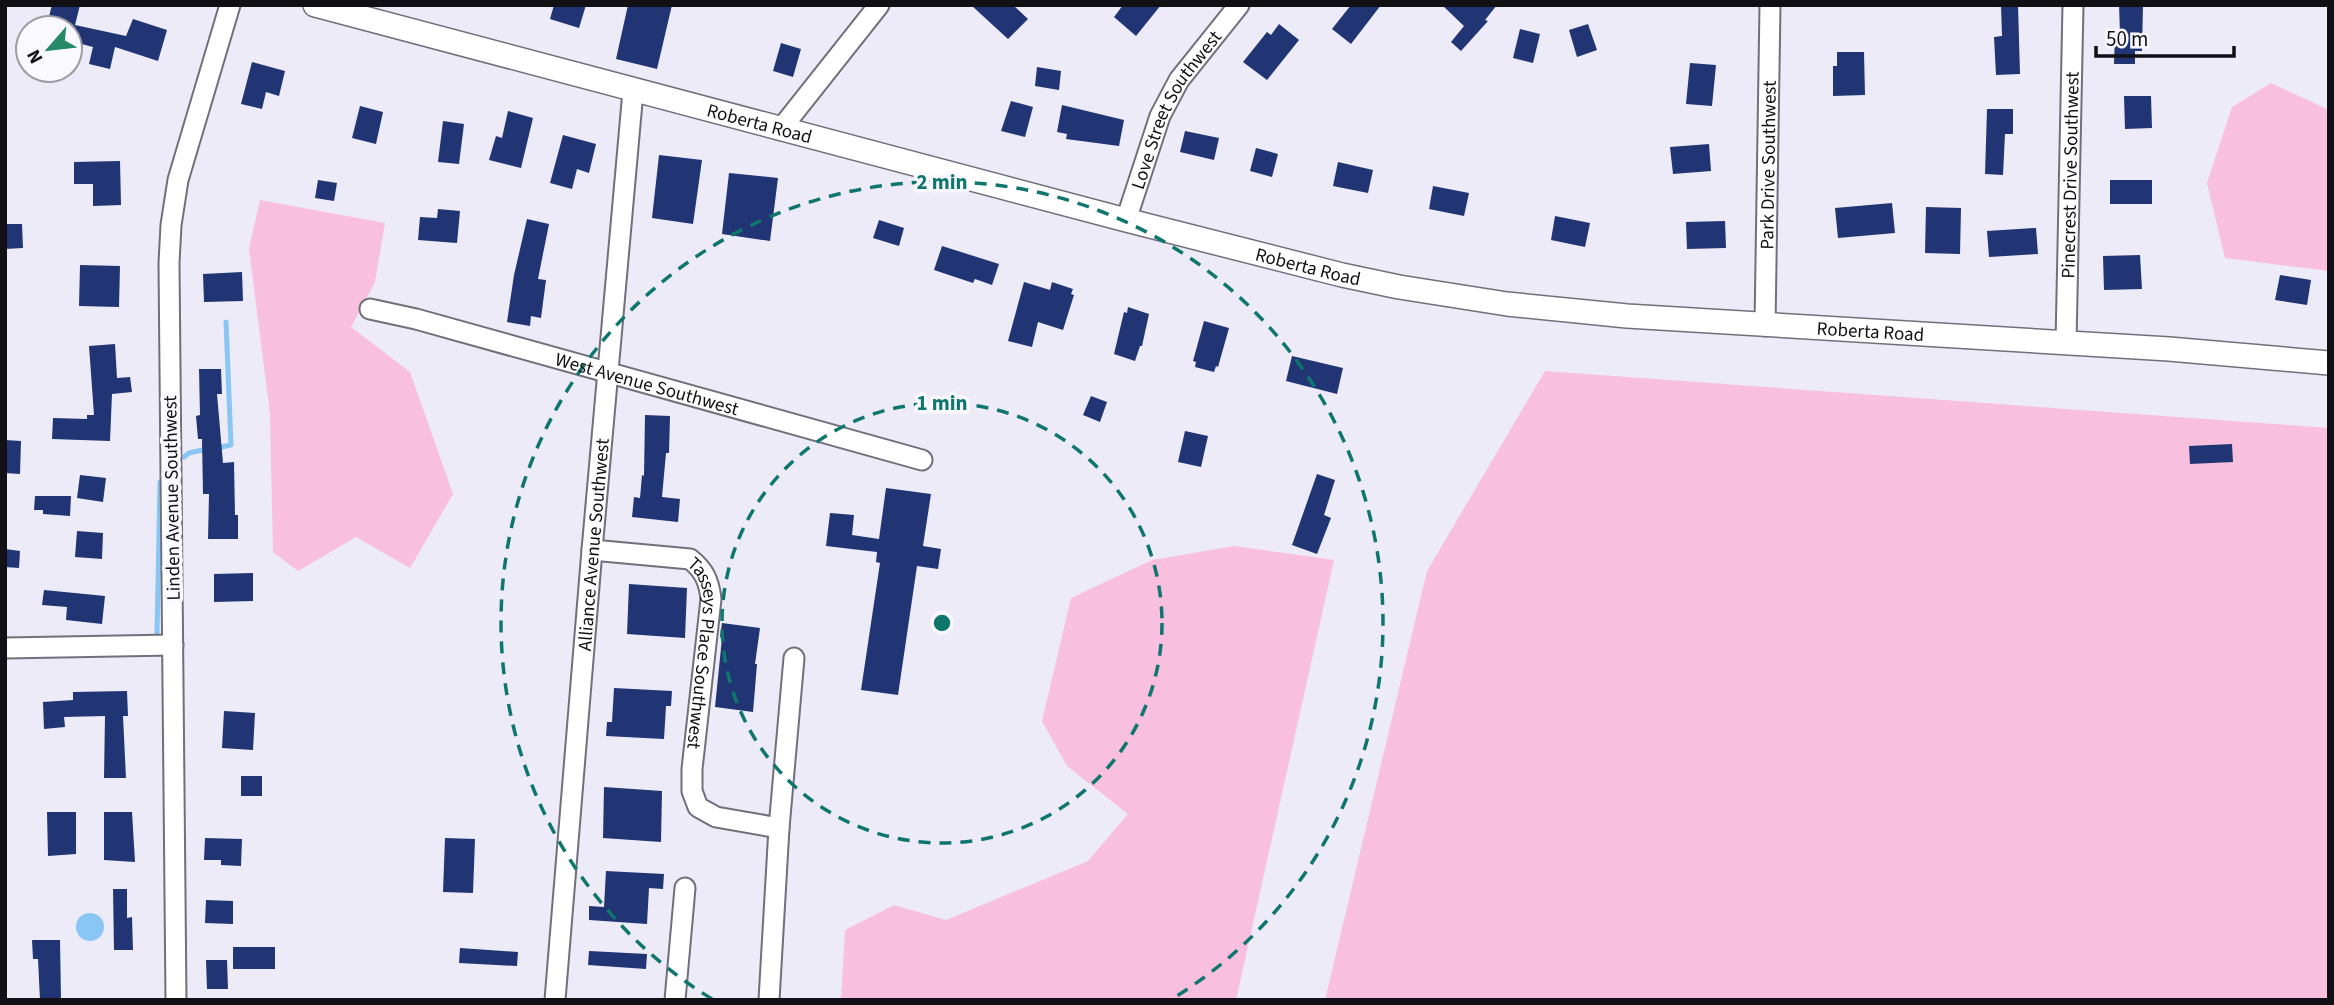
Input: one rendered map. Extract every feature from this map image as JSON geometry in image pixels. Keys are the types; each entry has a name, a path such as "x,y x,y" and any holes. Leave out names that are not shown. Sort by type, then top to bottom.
{"street":[{"name":"Linden Avenue Southwest","path":"176,1000 169,263 171,225 178,180 230,5"},
{"name":"Roberta Road","path":"316,5 780,130 1342,275 1399,287 1507,304 1627,316 2169,349 2329,363"},
{"path":"780,130 879,5"},
{"name":"Love Street Southwest","path":"1126,220 1160,116 1179,80 1239,5"},
{"name":"Park Drive Southwest","path":"1765,326 1770,5"},
{"name":"Pinecrest Drive Southwest","path":"2066,343 2073,5"},
{"name":"Alliance Avenue Southwest","path":"555,1000 633,91"},
{"name":"West Avenue Southwest","path":"370,309 416,319 922,460"},
{"name":"Tasseys Place Southwest","path":"592,550 690,559 702,568 711,598 692,769 692,791 698,807 716,817 779,828"},
{"path":"5,648 173,645"},
{"path":"769,1000 779,828 794,658"},
{"path":"675,1000 685,888"}],"shaded area":[{"path":"2271,83 2329,110 2329,271 2225,258 2207,183 2232,107"},
{"path":"260,200 385,223 375,282 351,327 410,372 453,494 410,568 356,537 298,571 273,552 270,414 249,249"},
{"path":"1545,371 2329,428 2329,1000 1325,1000 1427,571"},
{"path":"1234,546 1334,560 1236,1000 841,1000 845,930 894,905 946,920 1088,861 1128,814 1067,766 1042,721 1071,598 1152,560"}],"water":[{"path":"90,913 100,917 104,927 100,937 90,941 80,937 76,927 80,917"}],"building":[{"path":"52,5 80,5 78,14 50,14"},
{"path":"554,5 586,5 579,28 550,19"},
{"path":"628,5 672,5 657,69 616,59"},
{"path":"971,5 1013,5 1028,19 1008,39"},
{"path":"1123,5 1161,5 1136,36 1114,17"},
{"path":"1351,5 1381,5 1351,44 1332,29"},
{"path":"1442,5 1497,5 1485,20 1488,21 1461,51 1451,42 1464,26"},
{"path":"2001,5 2018,5 2020,74 1996,75 1994,37 2002,36"},
{"path":"2119,5 2143,5 2142,51 2135,51 2135,64 2114,64 2115,33 2120,33"},
{"path":"133,19 167,30 158,61 115,47 110,69 89,64 93,47 84,45 84,27 126,36"},
{"path":"1279,24 1299,40 1267,80 1243,62 1267,32 1271,35"},
{"path":"1588,24 1597,50 1577,57 1569,30"},
{"path":"1520,29 1540,34 1533,63 1513,58"},
{"path":"781,43 801,49 793,77 773,71"},
{"path":"1837,52 1864,52 1865,95 1833,96 1833,66 1837,66"},
{"path":"252,62 285,71 279,96 266,92 262,109 241,104"},
{"path":"1690,63 1716,65 1712,106 1686,104"},
{"path":"1037,67 1061,71 1059,90 1035,86"},
{"path":"2124,96 2151,96 2152,128 2125,129"},
{"path":"1011,101 1033,107 1025,137 1001,131"},
{"path":"1062,105 1124,120 1119,146 1066,139 1067,134 1057,132"},
{"path":"360,106 383,112 376,144 352,138"},
{"path":"1987,109 2013,109 2013,134 2005,134 2003,175 1985,174"},
{"path":"508,111 533,118 521,168 489,160 496,136 502,138"},
{"path":"443,121 464,124 459,164 438,162"},
{"path":"1185,131 1219,138 1214,160 1180,152"},
{"path":"563,135 596,144 589,173 577,169 572,189 550,183"},
{"path":"1709,144 1711,171 1673,174 1670,147"},
{"path":"1256,148 1278,154 1272,177 1250,171"},
{"path":"659,155 702,160 693,224 652,218"},
{"path":"120,161 121,205 93,206 93,184 74,184 74,162"},
{"path":"1338,162 1373,170 1368,193 1333,186"},
{"path":"729,173 778,178 770,241 722,234"},
{"path":"318,180 337,183 334,201 315,198"},
{"path":"2110,180 2152,180 2152,204 2110,204"},
{"path":"1433,186 1469,193 1464,216 1429,209"},
{"path":"1892,203 1895,233 1838,238 1835,208"},
{"path":"1926,207 1961,208 1960,254 1925,253"},
{"path":"438,209 460,211 457,243 418,240 420,217 437,218"},
{"path":"1555,216 1590,223 1585,247 1551,240"},
{"path":"527,219 549,224 538,279 546,280 541,318 531,316 530,326 507,322"},
{"path":"879,220 904,228 899,246 873,238"},
{"path":"1725,221 1726,248 1687,249 1686,222"},
{"path":"5,224 22,224 23,248 5,249"},
{"path":"2036,228 2038,254 1989,257 1987,231"},
{"path":"942,246 999,264 992,285 975,279 973,283 934,270"},
{"path":"2140,255 2142,289 2104,290 2103,256"},
{"path":"80,265 120,266 119,307 79,306"},
{"path":"242,272 243,301 204,302 203,274"},
{"path":"2280,275 2311,280 2307,305 2275,300"},
{"path":"1024,282 1050,290 1052,282 1073,289 1071,294 1074,295 1063,330 1038,322 1032,347 1008,341"},
{"path":"1128,307 1149,314 1142,346 1135,361 1114,354 1124,312 1127,313"},
{"path":"1204,321 1229,328 1218,367 1216,366 1214,372 1195,367 1196,362 1193,361"},
{"path":"115,344 117,378 130,377 132,392 112,394 110,441 52,439 53,418 87,419 87,415 94,415 89,346"},
{"path":"1292,356 1343,368 1337,394 1286,381"},
{"path":"199,369 221,369 222,394 217,394 223,463 234,462 238,539 208,539 209,494 203,494 202,439 198,439 196,416 200,415"},
{"path":"1091,396 1107,402 1100,422 1083,415"},
{"path":"645,415 670,416 669,453 666,453 662,497 680,499 678,522 632,517 634,497 640,498 642,475 644,476"},
{"path":"1185,431 1208,436 1201,467 1178,462"},
{"path":"5,440 21,441 20,474 5,473"},
{"path":"2232,444 2233,462 2190,464 2189,446"},
{"path":"1317,474 1335,480 1324,515 1331,518 1317,554 1292,545"},
{"path":"80,475 106,478 103,502 77,498"},
{"path":"886,488 931,494 923,546 941,549 938,569 917,566 898,695 861,690 880,563 876,562 877,552 826,546 830,513 854,515 852,535 879,539"},
{"path":"35,496 71,496 70,516 43,514 43,510 34,510"},
{"path":"77,531 103,533 102,559 75,557"},
{"path":"5,549 20,551 19,568 5,567"},
{"path":"253,573 253,601 214,602 214,574"},
{"path":"629,584 687,588 685,638 627,634"},
{"path":"44,590 105,596 102,624 66,620 67,607 42,605"},
{"path":"722,623 760,628 753,712 715,707"},
{"path":"614,688 672,691 671,706 666,706 664,739 606,736 607,722 612,722"},
{"path":"127,691 128,716 123,716 126,778 104,778 105,716 64,717 65,727 44,729 43,702 73,700 73,692"},
{"path":"224,711 255,713 253,750 222,748"},
{"path":"241,776 262,776 262,796 241,796"},
{"path":"604,787 662,791 661,842 603,838"},
{"path":"47,812 76,812 76,854 48,856"},
{"path":"104,812 132,812 135,862 104,860"},
{"path":"205,838 242,839 241,866 221,865 221,860 204,860"},
{"path":"445,838 475,839 473,893 443,892"},
{"path":"606,871 664,874 663,889 649,888 647,924 589,920 589,906 604,907"},
{"path":"113,889 127,889 127,918 132,917 133,950 114,950"},
{"path":"206,900 233,901 233,924 205,923"},
{"path":"32,940 60,940 61,1000 40,1000 38,959 33,959"},
{"path":"233,947 275,947 275,969 233,969"},
{"path":"460,948 518,952 517,966 459,963"},
{"path":"589,951 647,954 646,969 588,965"},
{"path":"206,960 227,960 228,989 207,989"}],"waterway":[{"path":"217,448 231,445 226,322"},
{"path":"184,457 189,453 207,449"},
{"path":"157,634 160,482"}]}
